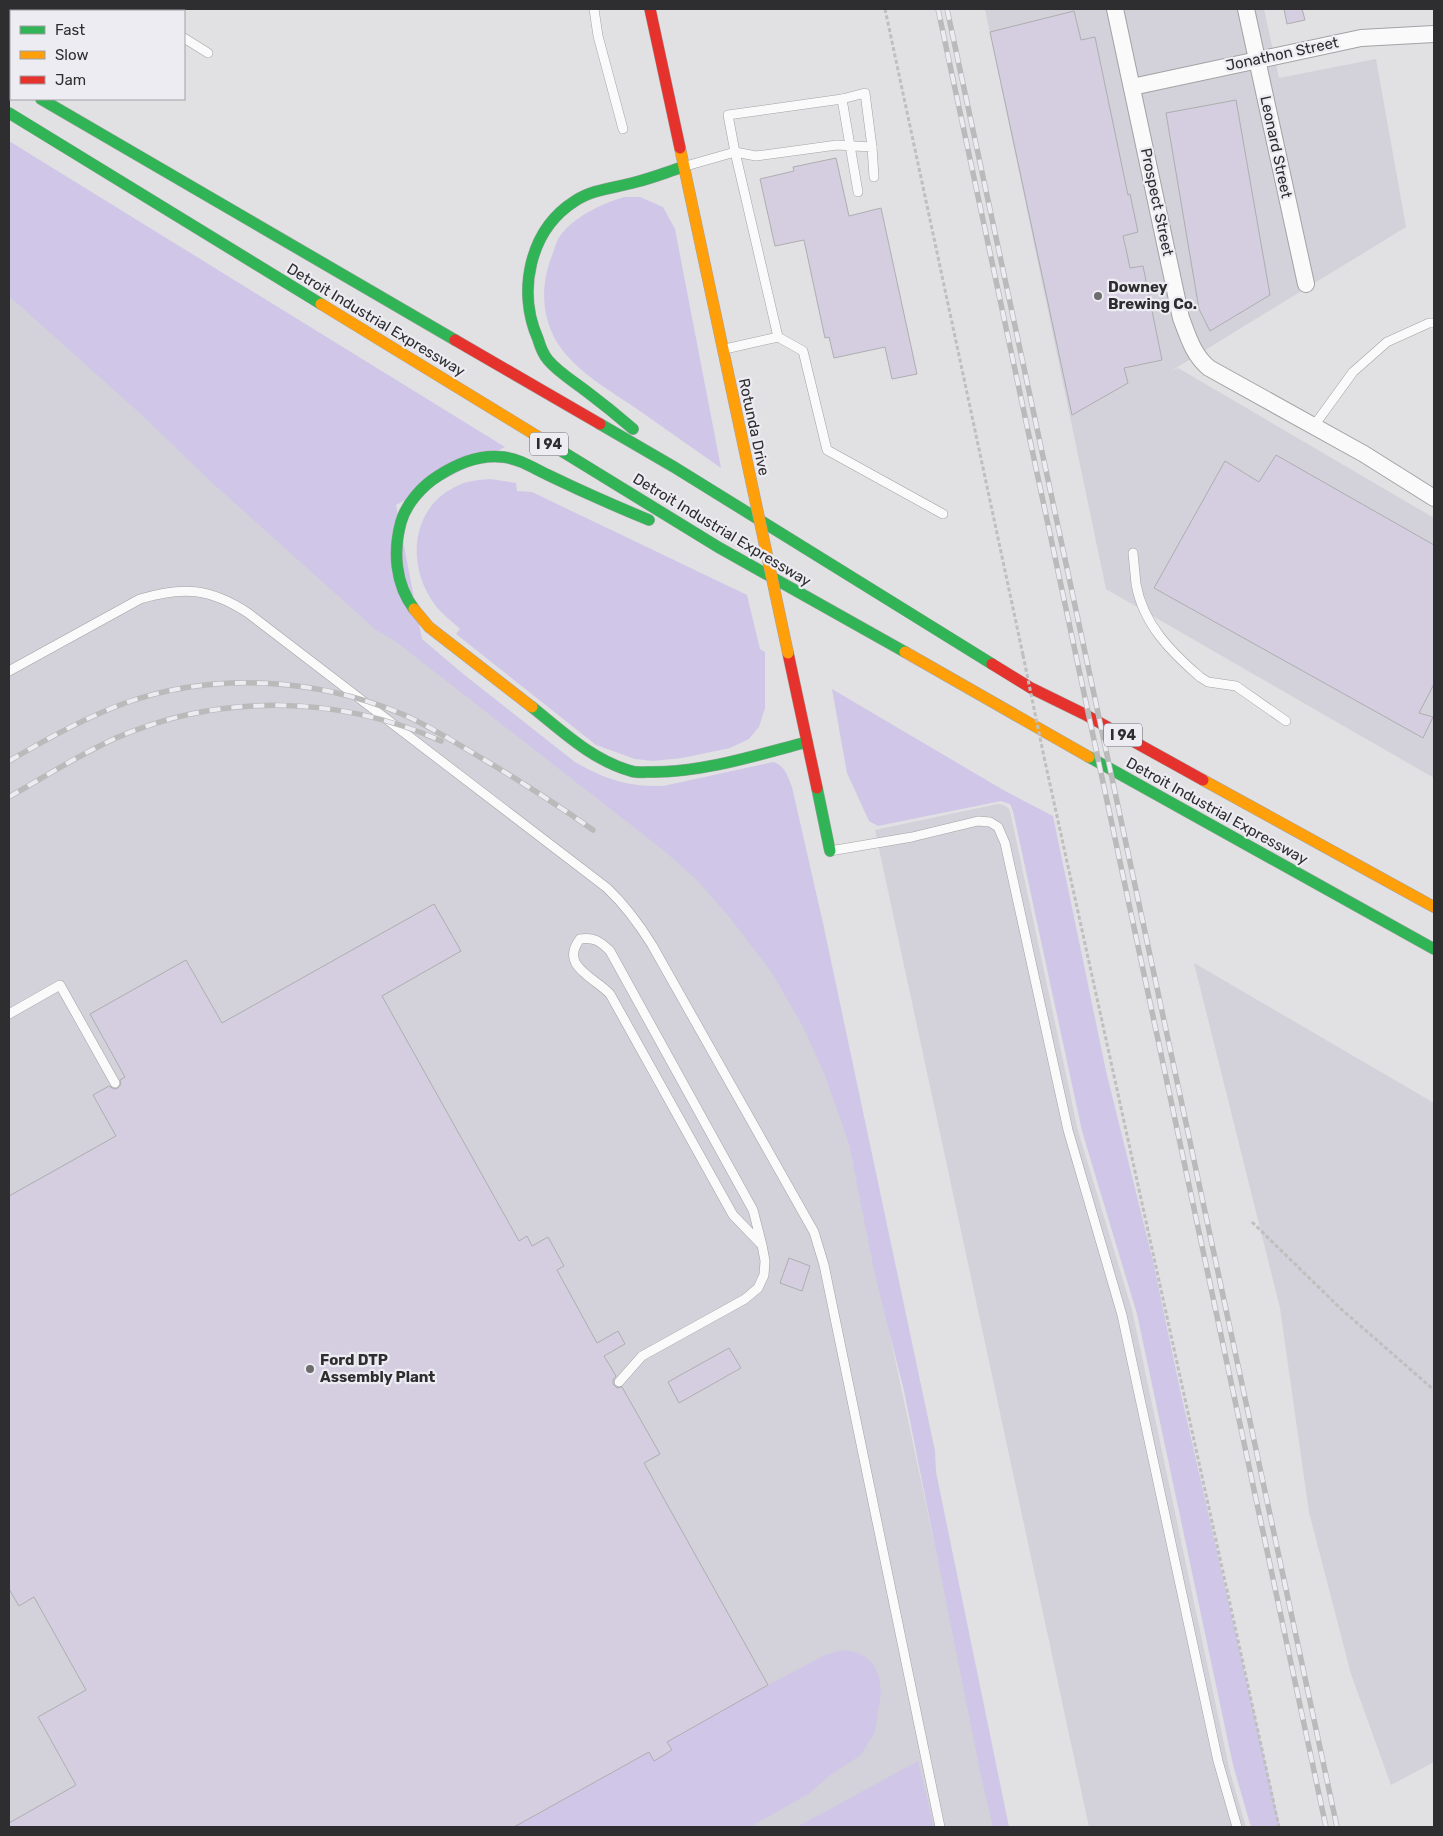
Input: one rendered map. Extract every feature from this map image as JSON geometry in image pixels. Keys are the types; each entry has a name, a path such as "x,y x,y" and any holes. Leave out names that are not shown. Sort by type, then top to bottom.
{"main road":[{"name":"Rotunda Drive","path":"650,9 830,851"},
{"name":"Detroit Industrial Expressway","path":"43,100 674,467 1032,688 1434,907"},
{"name":"Detroit Industrial Expressway","path":"9,113 718,547 1097,762 1434,949"},
{"path":"674,467 604,404 548,361 532,328 526,300 527,278 531,259 546,229 558,215 571,204 588,194 606,188 628,185 683,167"},
{"path":"718,547 609,504 511,458 492,456 474,459 444,470 426,484 411,502 401,522 396,543 396,566 402,587 412,607 430,627 586,750 611,764 632,772 677,772 732,761 807,742"}],"street":[{"name":"Prospect Street","path":"1115,9 1182,318 1192,348 1207,367 1364,454 1434,498"},
{"name":"Leonard Street","path":"1246,9 1306,284"},
{"name":"Jonathon Street","path":"1132,87 1361,38 1434,34"}],"lane":[{"path":"594,9 598,36 623,129"},
{"path":"185,39 208,53"},
{"path":"778,337 728,115 842,99 866,93 874,177"},
{"path":"842,99 858,192"},
{"path":"683,167 735,152 756,156 850,145 872,147"},
{"path":"1313,427 1353,372 1380,348 1387,342 1434,322"},
{"path":"722,350 778,337 803,352 827,450 944,514"},
{"path":"1133,553 1136,585 1141,604 1149,622 1161,639 1200,677 1208,682 1236,686 1286,721"},
{"path":"9,671 140,599 162,592 178,591 195,591 214,595 232,602 248,613 607,888 620,900 652,945 814,1232 824,1265 940,1827"},
{"path":"830,851 912,837 978,821 990,822 998,827 1005,843 1068,1130 1122,1315 1218,1761 1237,1827"},
{"path":"619,1382 642,1356 745,1298 758,1288 764,1275 765,1261 762,1245 753,1210 610,950 600,941 589,938 580,940 574,948 572,956 575,964 583,973 610,994 733,1215 762,1245"},
{"path":"9,1014 60,986 115,1083"}],"path":[{"path":"885,9 1044,756 1279,1827"},
{"path":"1252,1222 1340,1308 1434,1390"}],"shaded area":[{"path":"985,9 1264,9 1279,78 1376,59 1406,227 1171,371 1178,368 1434,518 1434,778 1106,589"},
{"path":"9,141 505,447 396,505 422,639 462,673 575,762 617,781 639,785 663,786 773,762 786,772 792,787 823,923 935,1451 936,1472 1009,1827 993,1827 981,1776 904,1391 875,1275 849,1144 824,1073 802,1025 772,973 730,918 697,880 663,850 395,641 376,630 9,296"},
{"path":"624,197 640,197 663,207 675,229 721,468 585,373 561,349 549,326 544,300 544,287 546,274 558,239 571,224 588,212"},
{"path":"9,232 315,574 612,810 770,774 995,1827 9,1827"},
{"path":"490,479 516,483 517,491 532,492 747,595 760,649 765,652 765,708 759,727 749,739 730,748 682,758 653,761 635,759 596,745 456,634 460,629 438,609 425,587 419,572 417,555 421,524 428,510 439,498 453,488 476,480"},
{"path":"832,689 1005,791 1053,816 1106,1071 1153,1261 1181,1394 1280,1827 1251,1827 1233,1765 1137,1314 1082,1131 1013,811 1010,804 1001,801 878,826 869,821 847,773"},
{"path":"998,804 1004,805 1009,809 1011,816 1078,1131 1132,1310 1230,1772 1246,1827 1089,1827 875,830"},
{"path":"1194,963 1434,1103 1434,1762 1391,1785 1351,1674 1309,1512 1280,1308"},
{"path":"842,1650 855,1652 866,1657 874,1665 879,1677 881,1693 875,1732 861,1755 829,1776 810,1793 750,1827 514,1827 649,1752 654,1760 672,1751 667,1742 825,1655"},
{"path":"918,1761 934,1827 797,1827"}],"building":[{"path":"1284,9 1302,9 1305,20 1287,24"},
{"path":"1074,11 1081,40 1095,37 1128,195 1130,194 1138,232 1123,236 1130,268 1143,266 1162,360 1124,368 1128,383 1072,415 990,32"},
{"path":"1236,100 1270,295 1210,331 1199,309 1166,113"},
{"path":"836,158 849,216 881,208 917,374 892,379 885,347 834,358 829,337 825,338 804,240 775,246 760,179 794,171 793,167"},
{"path":"1276,455 1434,545 1434,684 1419,713 1433,717 1423,738 1154,588 1225,461 1259,482"},
{"name":"Ford DTP Assembly Plant","path":"434,904 461,951 382,996 519,1241 527,1236 532,1246 548,1237 564,1266 557,1270 597,1343 618,1331 625,1344 604,1356 616,1376 613,1384 617,1388 622,1387 660,1454 644,1463 768,1685 667,1742 672,1750 654,1761 649,1752 514,1827 9,1827 9,1823 76,1785 38,1717 86,1690 34,1597 19,1606 9,1589 9,1196 116,1136 93,1095 109,1086 114,1089 118,1088 121,1084 120,1080 125,1077 90,1014 186,960 222,1023"},
{"path":"789,1258 810,1266 802,1291 780,1283"},
{"path":"729,1348 741,1368 679,1403 668,1382"}],"railway":[{"path":"938,9 1326,1827"},
{"path":"947,9 1337,1827"},
{"path":"9,761 97,714 162,692 196,686 231,683 301,686 369,702 402,714 441,734 507,774 593,830"},
{"path":"9,797 116,738 155,723 196,713 237,707 279,705 321,708 362,715 402,726 441,741"}],"traffic: fast":[{"path":"43,100 455,340"},
{"path":"9,113 321,304"},
{"path":"633,429 561,372 545,355 532,321 528,302 528,282 531,263 547,228 559,213 575,201 597,191 642,180 683,167"},
{"path":"600,424 674,467 992,664"},
{"path":"555,447 718,547 905,652"},
{"path":"414,609 403,589 397,567 398,533 403,515 411,502 426,485 461,463 477,458 494,456 515,460 585,493 649,520"},
{"path":"532,707 590,752 603,760 636,772 672,771 711,766 807,742"},
{"path":"1089,757 1434,949"},
{"path":"817,788 830,851"}],"traffic: slow":[{"path":"680,148 746,457"},
{"path":"321,304 555,447"},
{"path":"746,457 788,653"},
{"path":"414,609 429,627 532,707"},
{"path":"905,652 1089,757"},
{"path":"1203,780 1434,907"}],"traffic: jam":[{"path":"650,9 680,148"},
{"path":"455,340 600,424"},
{"path":"788,653 817,788"},
{"path":"992,664 1031,688 1084,714 1203,780"}],"place":[{"name":"Downey Brewing Co.","path":"1098,296"},
{"name":"Ford DTP Assembly Plant","path":"310,1369"}]}
